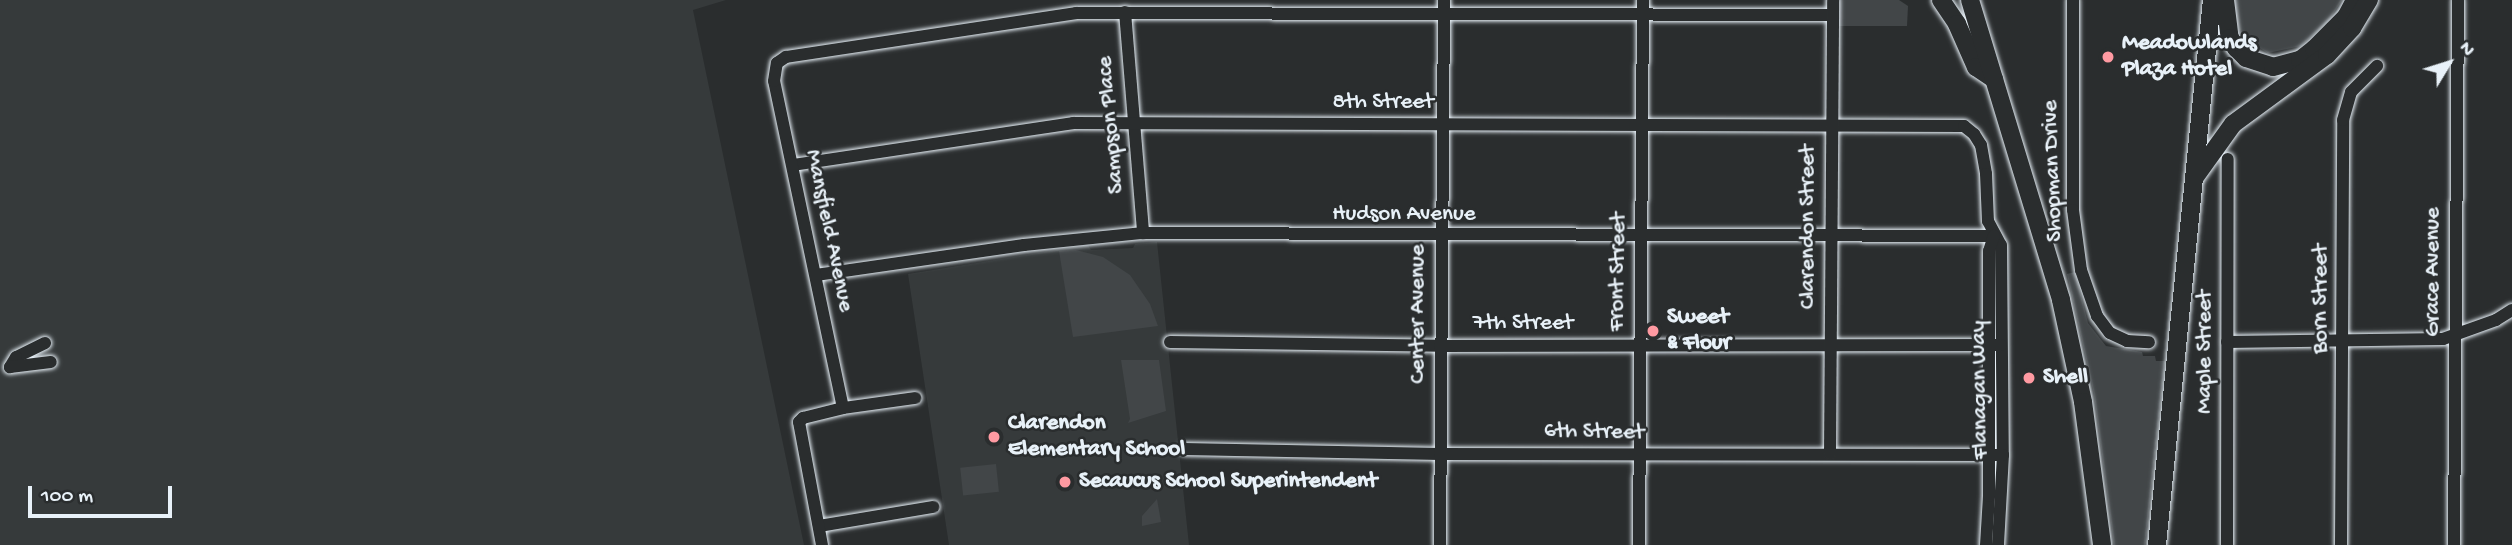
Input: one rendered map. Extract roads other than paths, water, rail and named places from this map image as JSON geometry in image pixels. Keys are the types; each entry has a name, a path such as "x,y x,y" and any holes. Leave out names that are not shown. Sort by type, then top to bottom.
{"highway":[{"path":"1941,0 1957,24 1976,66 1994,79"},
{"path":"1970,0 2045,240 2071,342 2088,438 2102,545"},
{"path":"2157,545 2212,0"},
{"path":"2225,0 2231,38 2236,48 2246,58 2273,67 2300,60 2314,49 2346,17 2356,0"},
{"path":"2193,179 2233,124 2327,55 2352,28 2369,0"}],"street":[{"name":"Front Street","path":"1639,545 1643,0"},
{"name":"Clarendon Street","path":"1830,454 1833,0"},
{"name":"Shopman Drive","path":"2073,0 2073,210 2081,270 2094,308 2105,328 2121,339 2149,342"},
{"name":"Grace Avenue","path":"2454,545 2458,0"},
{"path":"1125,12 1444,7 1643,15 1833,15"},
{"name":"Center Avenue","path":"1440,545 1440,236 1444,7"},
{"name":"Mansfield Avenue","path":"843,408 774,81 777,63 786,57 1064,14 1125,12"},
{"name":"Sampson Place","path":"1125,12 1143,233"},
{"name":"Born Street","path":"2341,545 2344,115 2351,92 2377,66"},
{"name":"8th Street","path":"793,165 1073,123 1831,127 1956,125 1974,134"},
{"name":"Flanagan Way","path":"1974,134 1984,158 1988,221 1994,236 1989,251 2002,401 2003,455 1986,545"},
{"name":"Maple Street","path":"2227,545 2228,159"},
{"name":"Hudson Avenue","path":"816,275 1024,245 1143,233 1994,236"},
{"path":"2227,342 2343,343 2443,339 2512,310"},
{"name":"7th Street","path":"1170,342 1440,346 1995,344"},
{"path":"5,368 16,358 46,343"},
{"name":"Flanagan Way","path":"1995,344 1988,400 1988,454 1998,545"},
{"path":"5,368 51,362"},
{"path":"822,545 799,422 803,418 843,408 915,398"},
{"path":"1988,400 2002,401"},
{"name":"6th Street","path":"1184,449 1440,454 2003,455"},
{"path":"819,526 933,507"}],"place":[{"name":"Meadowlands Plaza Hotel","path":"2108,57"},
{"name":"Sweet & Flour","path":"1653,331"},
{"name":"Shell","path":"2029,378"},
{"name":"Clarendon Elementary School","path":"994,437"},
{"name":"Secaucus School Superintendent","path":"1065,482"}]}
